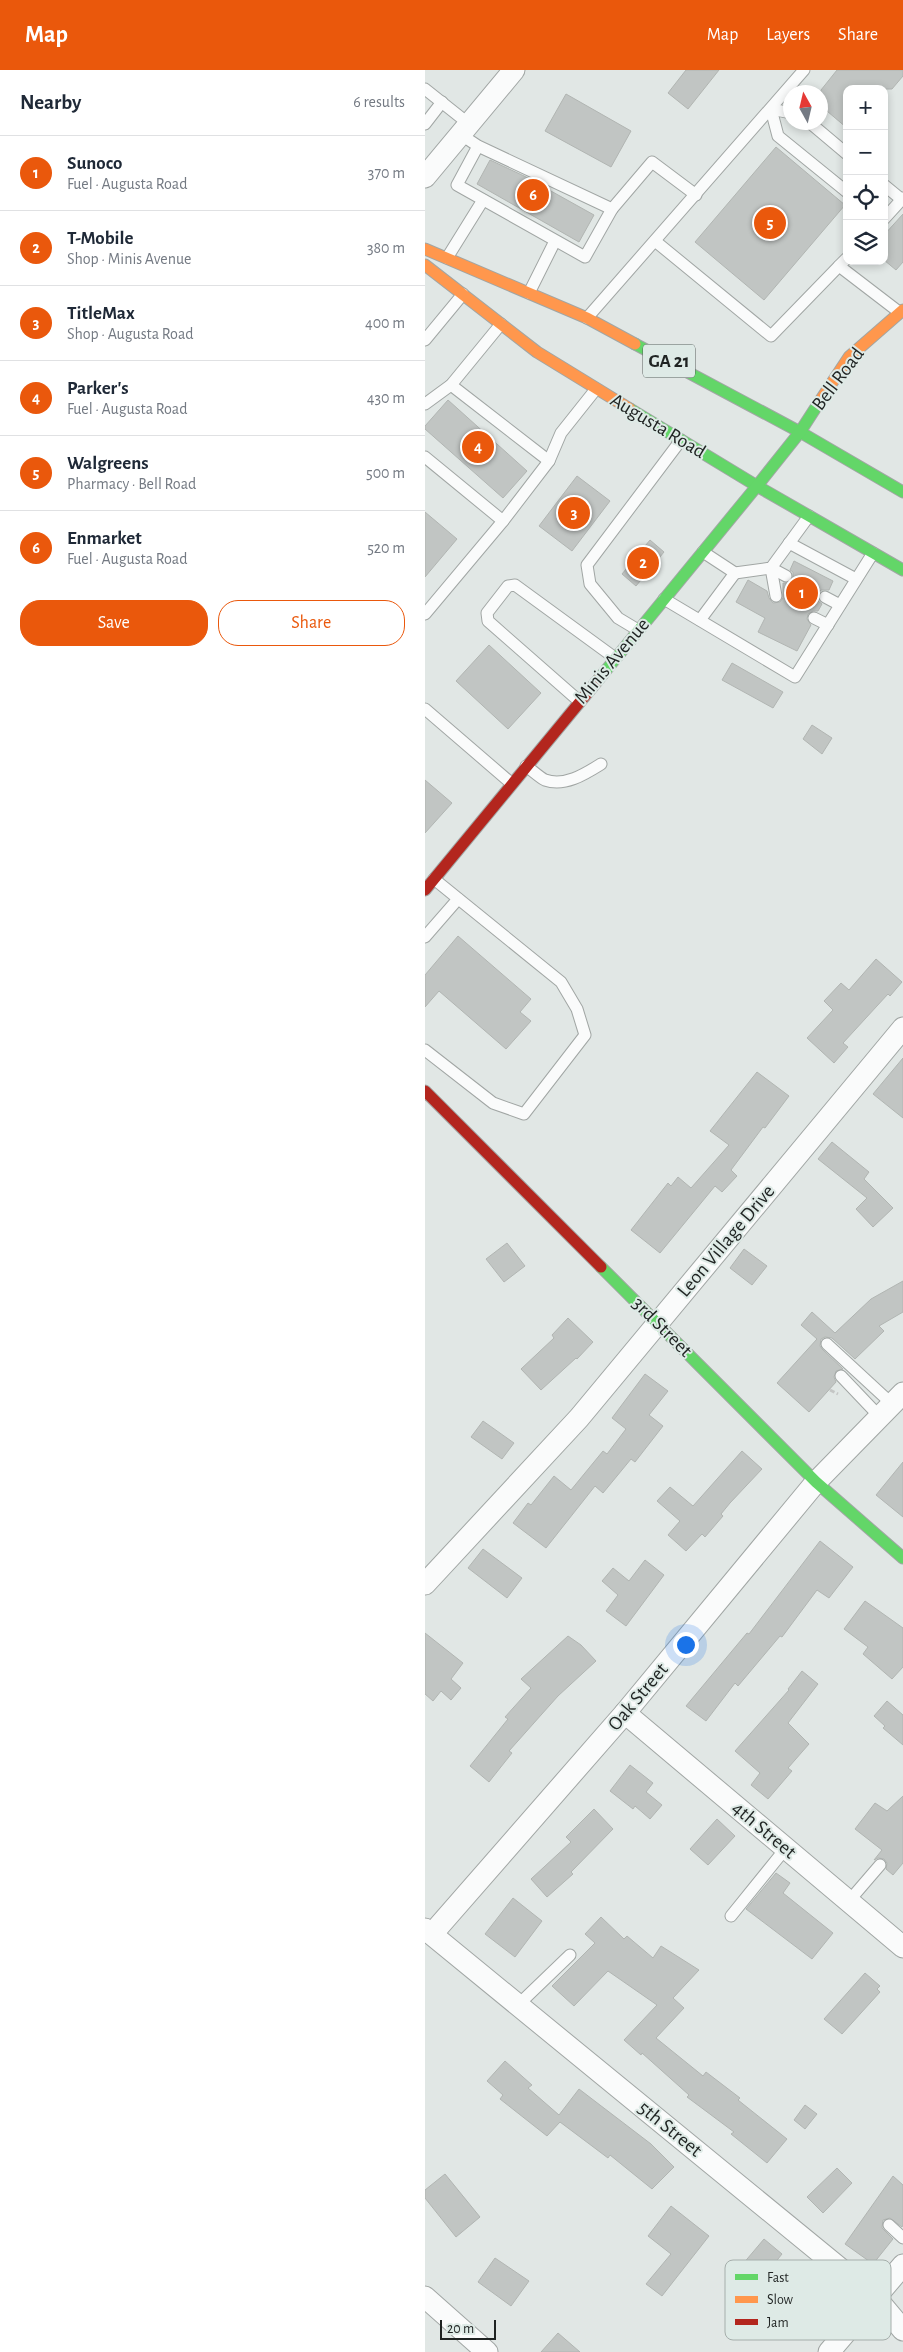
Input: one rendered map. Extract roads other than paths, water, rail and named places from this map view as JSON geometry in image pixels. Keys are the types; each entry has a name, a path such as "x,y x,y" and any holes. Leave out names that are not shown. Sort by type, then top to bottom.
{"main road":[{"name":"GA 21","path":"425,249 587,318 799,432 903,492"},
{"name":"Augusta Road","path":"425,265 537,352 757,486 903,570"},
{"name":"Bell Road","path":"799,432 849,357 901,311"},
{"name":"Minis Avenue","path":"425,890 757,486 799,432"},
{"name":"3rd Street","path":"425,1091 816,1482 903,1558"}],"street":[{"path":"425,176 514,70"},
{"name":"Leon Village Drive","path":"425,1584 579,1418 903,1028"},
{"name":"Oak Street","path":"427,1934 625,1713 816,1482 892,1404"},
{"name":"4th Street","path":"625,1713 849,1901 883,1922 903,1947"},
{"name":"5th Street","path":"427,1934 519,2005 830,2260"},
{"path":"891,2280 903,2265"},
{"path":"425,2297 487,2352"},
{"name":"5th Street","path":"891,2316 903,2330"},
{"path":"829,2352 839,2340"}],"lane":[{"path":"587,318 804,70"},
{"path":"425,88 442,102 478,146 612,209"},
{"path":"425,124 442,102"},
{"path":"771,109 783,111"},
{"path":"771,109 778,136 843,189"},
{"path":"818,130 843,151"},
{"path":"478,146 457,185 585,257 612,209 653,162 696,195"},
{"path":"888,188 902,199 888,215"},
{"path":"447,258 483,200"},
{"path":"529,293 555,241"},
{"path":"655,241 771,336 843,262"},
{"path":"847,265 901,311"},
{"path":"425,340 463,294"},
{"path":"425,404 451,385 501,324"},
{"path":"451,385 549,461"},
{"path":"425,614 503,521 549,461 561,433 596,388"},
{"path":"638,630 618,618 590,584 587,565 681,440"},
{"path":"425,457 503,521"},
{"path":"776,596 771,568 809,516"},
{"path":"789,543 856,579"},
{"path":"703,552 735,573 771,568 786,576"},
{"path":"664,599 795,677 873,552"},
{"path":"700,620 735,573"},
{"path":"579,701 488,621 487,613 508,586 515,586 615,658"},
{"path":"825,597 840,604"},
{"path":"814,618 827,625"},
{"path":"425,709 511,783"},
{"path":"526,766 545,780 562,780 579,778 601,764"},
{"path":"425,1050 493,1103 524,1114 585,1035 577,1009 561,982 434,879"},
{"path":"425,937 458,899"},
{"path":"827,1344 892,1404"},
{"path":"841,1376 892,1404"},
{"path":"731,1916 786,1848"},
{"path":"849,1901 881,1865"},
{"path":"519,2005 570,1955"},
{"path":"889,2225 903,2238"}],"place":[{"name":"Enmarket","path":"533,195"},
{"name":"Walgreens","path":"770,223"},
{"name":"Parker's","path":"478,447"},
{"name":"TitleMax","path":"574,513"},
{"name":"T-Mobile","path":"643,563"},
{"name":"Sunoco","path":"802,593"}]}
